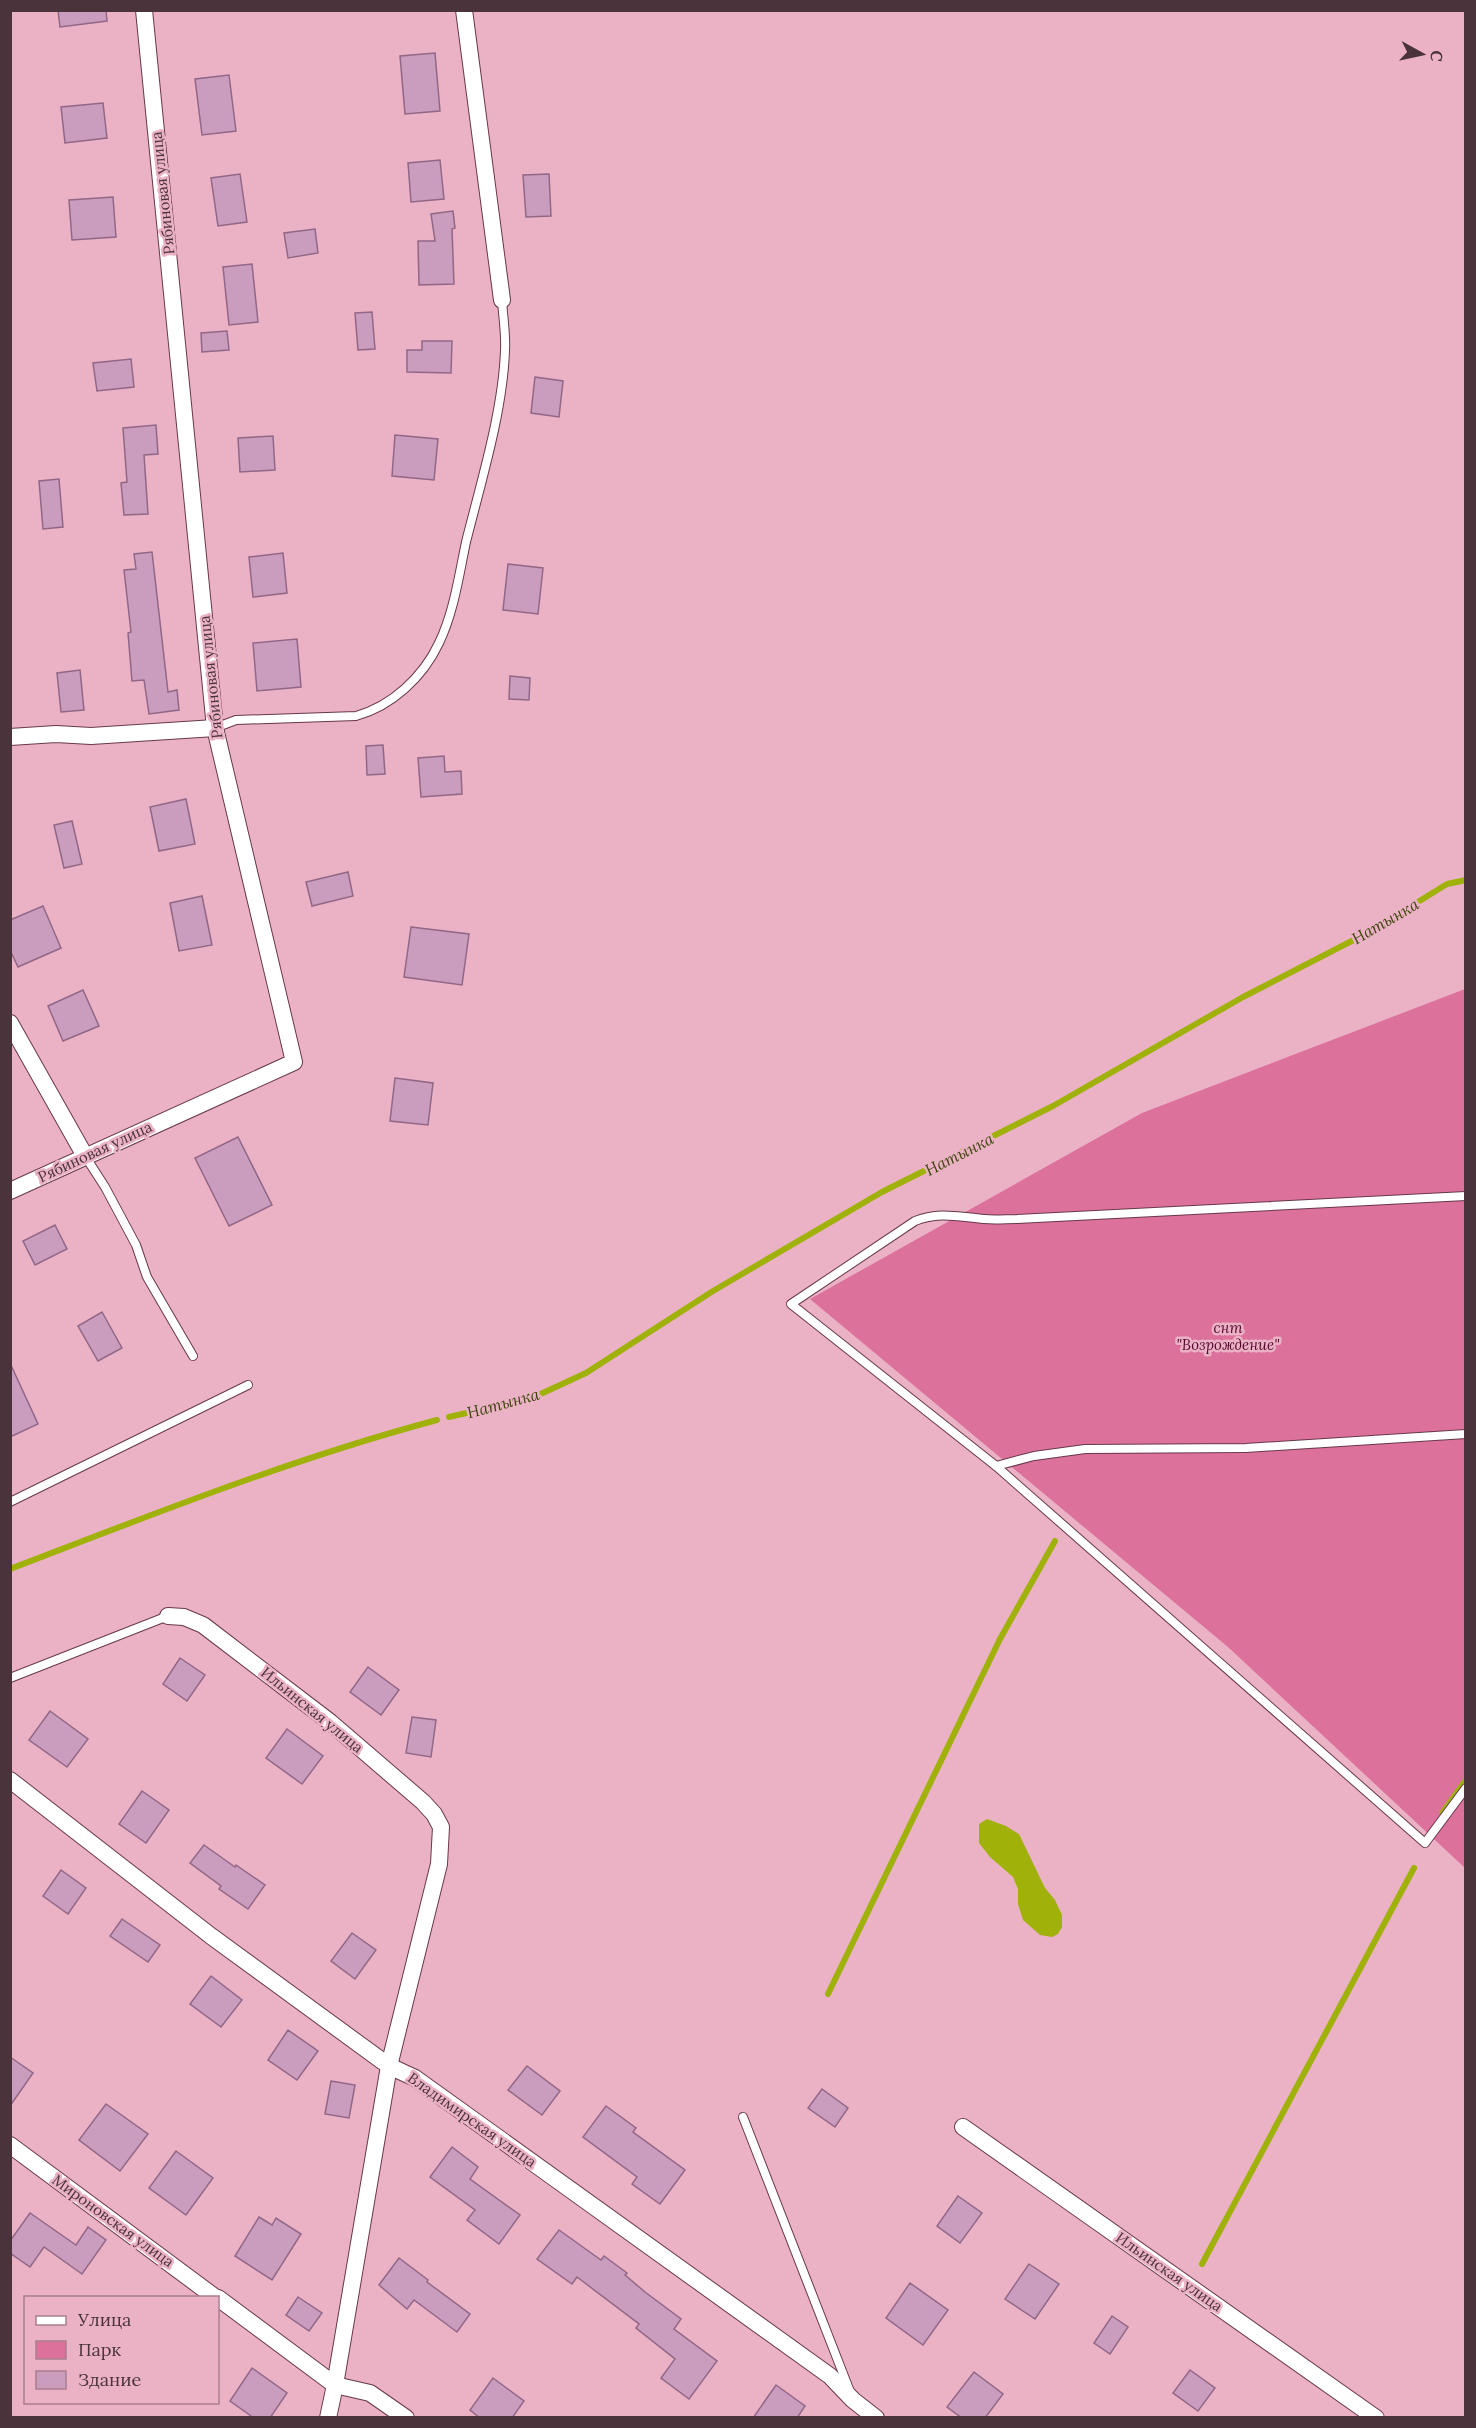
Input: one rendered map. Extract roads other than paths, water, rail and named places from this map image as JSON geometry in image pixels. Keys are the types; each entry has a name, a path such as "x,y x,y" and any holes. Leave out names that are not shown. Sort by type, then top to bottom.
{"street":[{"name":"Рябиновая улица","path":"10,1191 294,1062 214,728 144,10"},
{"path":"464,10 502,300"},
{"path":"10,737 56,734 91,736 214,728"},
{"path":"10,1023 85,1156"},
{"name":"Ильинская улица","path":"168,1616 184,1617 203,1625 312,1708 423,1802 434,1814 441,1827 440,1864 389,2066"},
{"name":"Владимирская улица","path":"10,1780 211,1936 389,2066 425,2085 830,2376 853,2400 876,2418"},
{"path":"328,2418 389,2066"},
{"name":"Ильинская улица","path":"963,2127 1376,2418"},
{"name":"Мироновская улица","path":"10,2145 214,2296"},
{"name":"Мироновская улица","path":"219,2299 335,2385 370,2392 406,2418"}],"lane":[{"path":"214,728 236,720 356,716 373,712 388,703 414,680 439,644 452,603 495,422 505,350 502,300"},
{"path":"85,1156 105,1187 136,1245 147,1277 194,1356"},
{"path":"1466,1196 1017,1219 984,1219 952,1214 928,1216 906,1227 791,1304 996,1466 1425,1843 1466,1788"},
{"path":"10,1502 248,1385"},
{"path":"996,1466 1034,1456 1085,1449 1246,1448 1466,1434"},
{"path":"10,1678 168,1616"},
{"path":"743,2117 860,2418"}],"waterway":[{"name":"Натынка","path":"449,1417 532,1398 586,1373 713,1291 882,1192 1053,1106 1243,997 1371,931 1447,884 1466,880"},
{"name":"Натынка","path":"10,1569 275,1470 437,1420"},
{"path":"828,1994 1000,1639 1055,1541"},
{"path":"1443,1812 1466,1780"},
{"path":"1202,2264 1414,1868"}],"park label":[{"name":"снт \"Возрождение\"","path":"1228,1336"}]}
